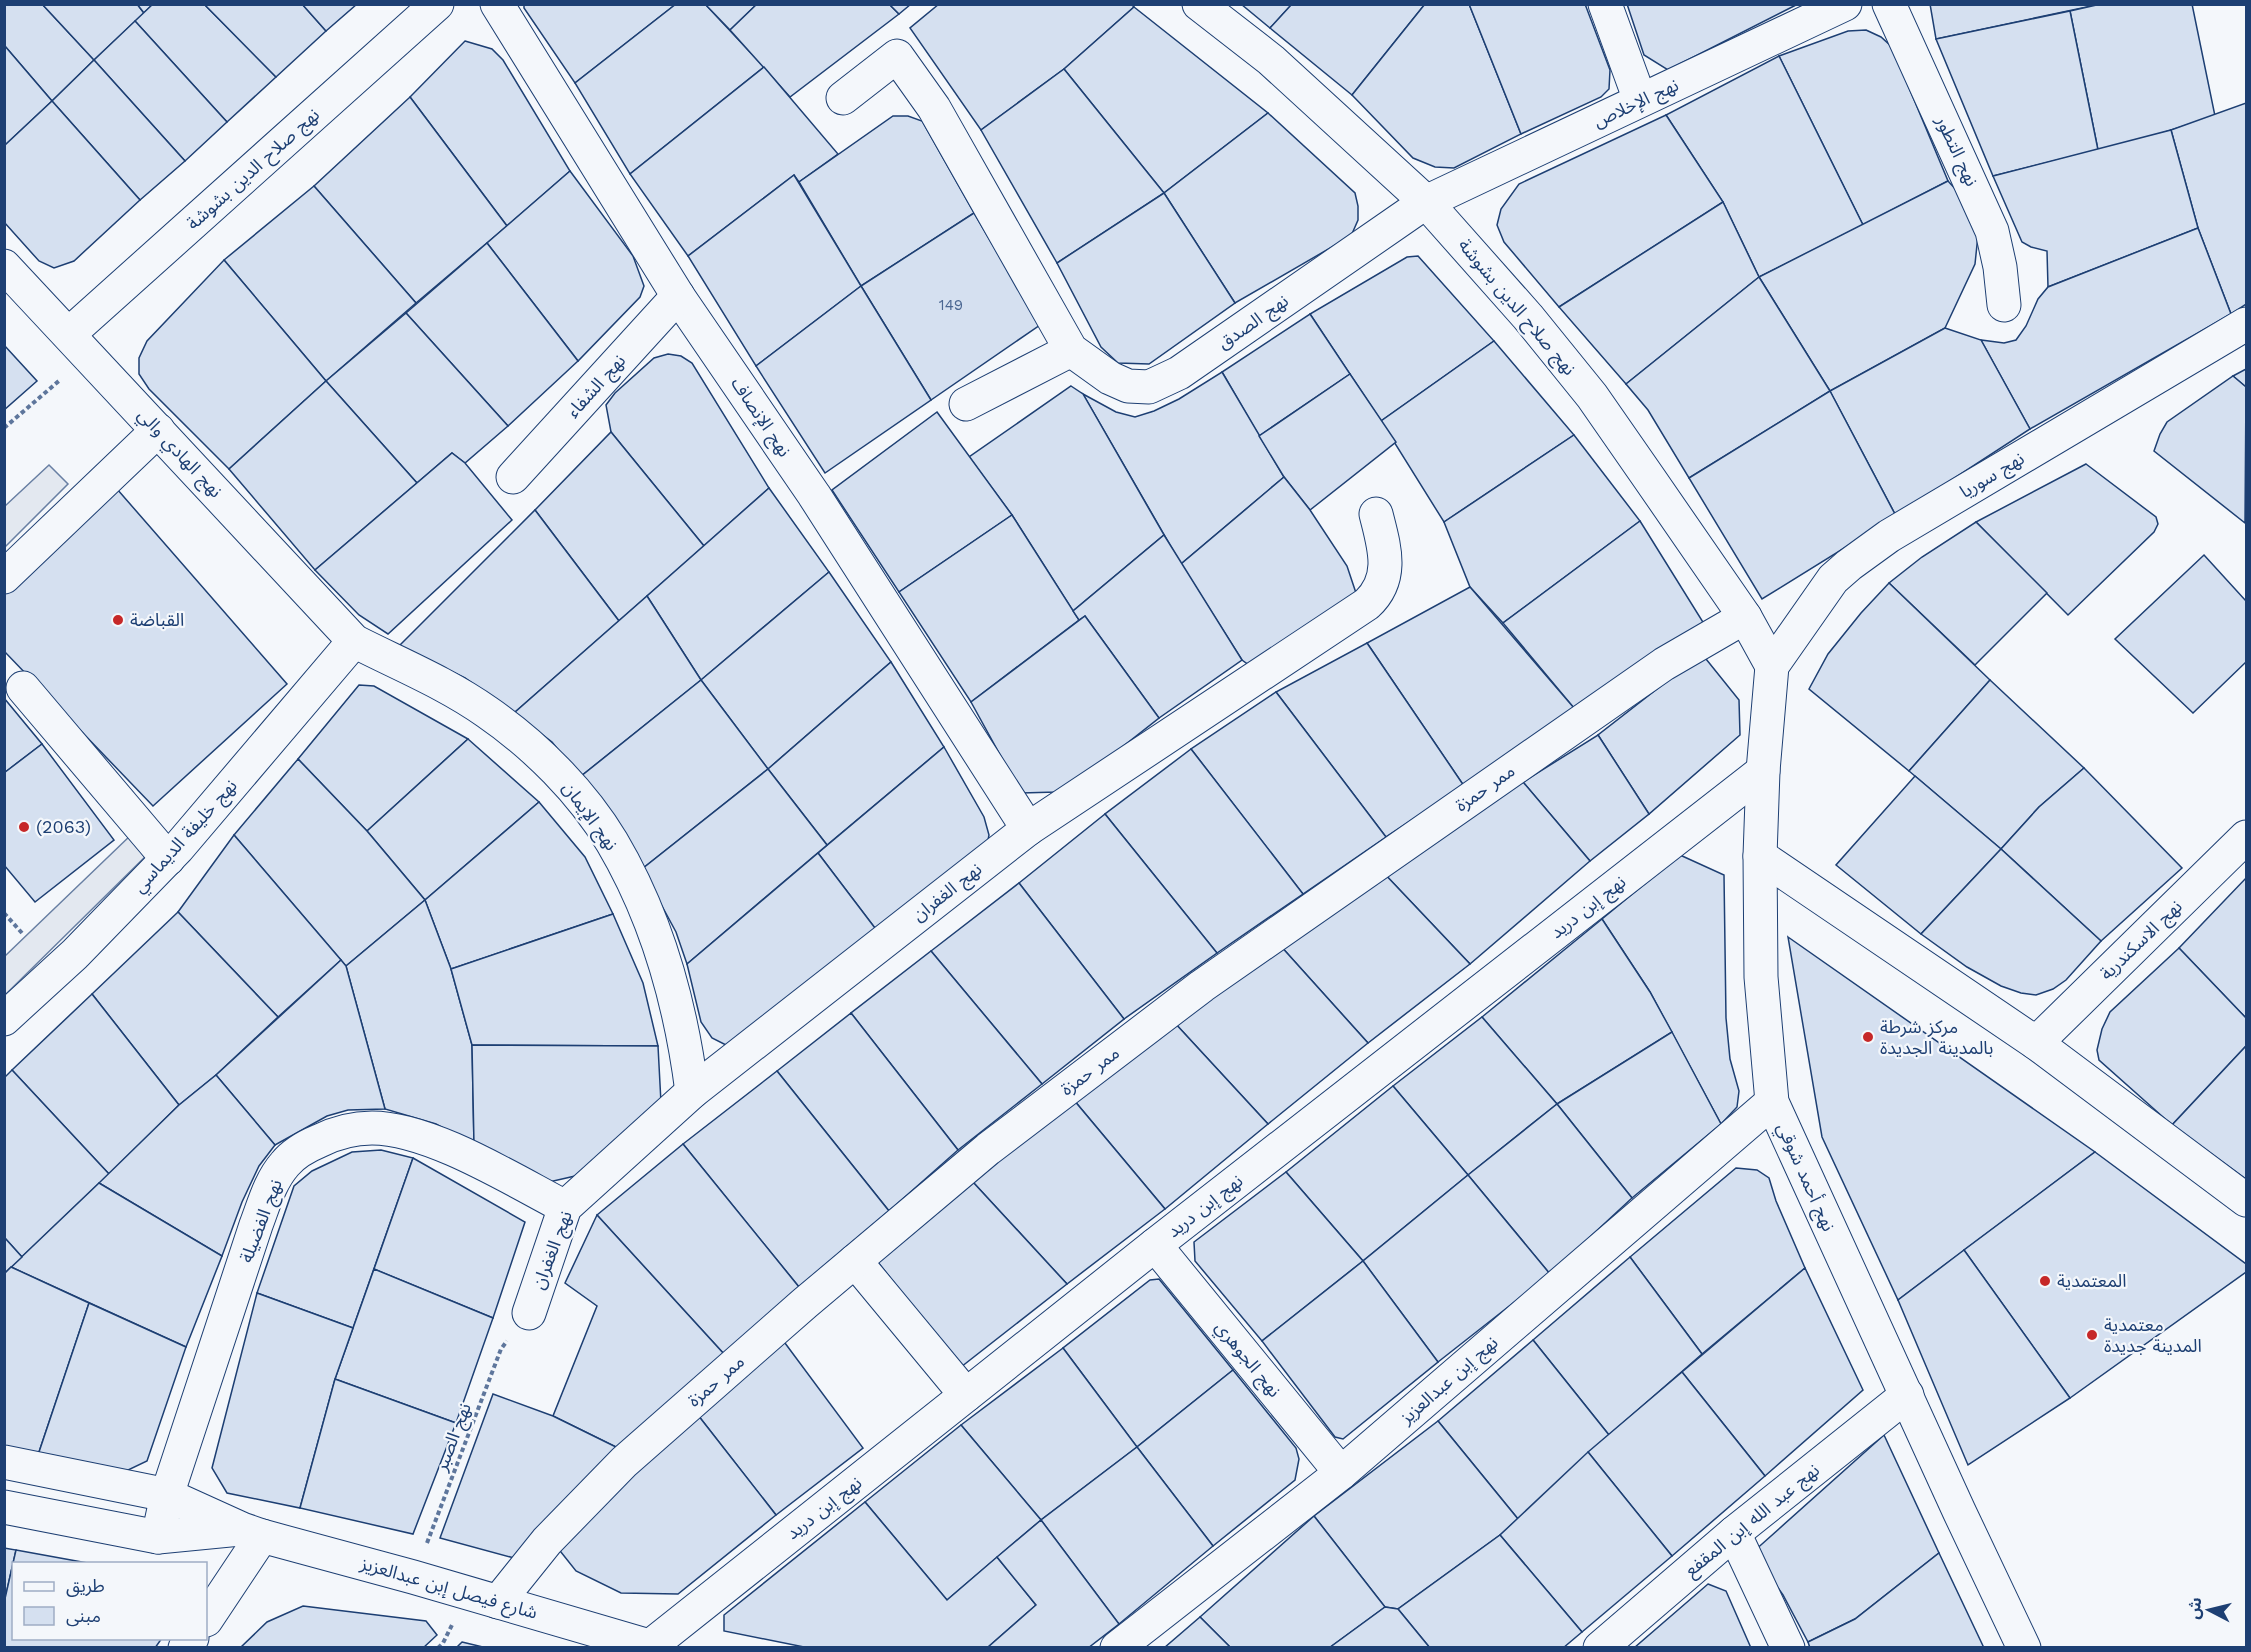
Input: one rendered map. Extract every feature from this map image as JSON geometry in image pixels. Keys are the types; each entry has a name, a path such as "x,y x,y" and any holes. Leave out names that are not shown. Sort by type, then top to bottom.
{"street":[{"name":"نهج صلاح الدين بشوشة","path":"78,345 437,4"},
{"name":"نهج الإنصاف","path":"497,4 678,296 814,495 1028,829"},
{"name":"نهج صلاح الدين بشوشة","path":"1199,4 1271,60 1426,202 1528,318 1592,396 1745,617 1772,666"},
{"path":"1605,4 1640,100"},
{"name":"نهج الإخلاص","path":"1426,202 1845,4"},
{"name":"نهج التطور","path":"1889,4 1992,231 2000,267 2004,305"},
{"name":"نهج الصدق","path":"843,98 897,56 934,108 1071,350 1117,382 1138,387 1149,387 1179,373 1426,202"},
{"name":"نهج الهادي والي","path":"8,276 159,430 354,641"},
{"name":"نهج الشفاء","path":"513,477 678,296"},
{"name":"نهج سوريا","path":"1772,666 1833,579 1870,549 2247,324"},
{"path":"966,404 1071,350"},
{"path":"4,577 159,430"},
{"name":"نهج الغفران","path":"529,1313 565,1207 692,1092 1028,829 1367,604 1379,589 1386,567 1386,554 1376,514"},
{"name":"ممر حمزة","path":"498,1602 547,1541 624,1462 805,1302 988,1149 1202,986 1664,664 1745,617"},
{"name":"نهج خليفة الديماسي","path":"4,1019 75,954 168,859 354,641"},
{"name":"نهج الإيمان","path":"354,641 426,676 485,710 512,730 540,756 587,808 612,842 647,913 679,1012 692,1092"},
{"name":"نهج أحمد شوقي","path":"1772,666 1763,771 1760,856 1761,977 1772,1102 1959,1511 2024,1647"},
{"path":"23,688 168,859"},
{"name":"نهج إبن دريد","path":"651,1647 1155,1245 1763,771"},
{"name":"نهج الاسكندرية","path":"2036,1043 2247,837"},
{"path":"1760,856 2036,1043 2247,1200"},
{"name":"نهج إبن عبدالعزيز","path":"1117,1647 1341,1473 1772,1102"},
{"name":"نهج الفضيلة","path":"158,1537 167,1495 271,1185 286,1163 306,1147 330,1136 350,1131 373,1128 407,1133 463,1154 565,1207"},
{"name":"نهج الجوهري","path":"1155,1245 1341,1473"},
{"path":"855,1261 966,1395"},
{"name":"نهج عبد الله إبن المقفع","path":"1600,1647 1734,1533 1907,1395"},
{"name":"شارع فيصل إبن عبدالعزيز","path":"4,1462 167,1495 252,1533 413,1577 651,1647"},
{"name":"شارع فيصل إبن عبدالعزيز","path":"4,1507 158,1537 252,1533"},
{"path":"207,1618 252,1533"},
{"path":"1734,1533 1788,1647"}],"path":[{"path":"4,428 78,345"},
{"path":"4,913 22,933"},
{"name":"نهج الصبر","path":"413,1577 501,1349 529,1313"}],"shaded area":[{"path":"49,465 68,484 5,547 5,506"},
{"path":"133,833 150,852 5,995 5,956"}],"building":[{"path":"4,4 42,4 94,60 52,101 4,45"},
{"path":"42,4 137,4 144,13 94,60"},
{"path":"137,4 153,4 144,13"},
{"path":"153,4 204,4 276,77 227,122 135,21"},
{"path":"204,4 302,4 326,31 276,77"},
{"path":"302,4 357,4 326,31"},
{"path":"524,4 676,4 575,83 524,8"},
{"path":"676,4 705,4 764,67 630,174 575,83"},
{"path":"705,4 757,4 730,30"},
{"path":"757,4 889,4 899,14 790,97 730,30"},
{"path":"889,4 911,4 899,14"},
{"path":"939,4 1131,4 1134,7 1064,69 981,130 910,28"},
{"path":"1241,4 1292,4 1270,28"},
{"path":"1292,4 1425,4 1352,95 1270,28"},
{"path":"1425,4 1469,4 1521,134 1454,168 1435,167 1413,158 1352,95"},
{"path":"1469,4 1585,4 1610,70 1609,89 1601,97 1521,134"},
{"path":"1627,4 1796,5 1668,70 1644,55"},
{"path":"1930,4 2101,4 1936,39"},
{"path":"2101,4 2192,4 2215,116 2115,148 2098,150 2070,11"},
{"path":"1134,7 1268,113 1164,193 1064,69"},
{"path":"2070,11 2098,150 1993,176 1936,39"},
{"path":"135,21 227,122 185,161 94,60"},
{"path":"1866,30 1881,37 1892,47 1948,181 1863,225 1779,56 1848,31"},
{"path":"465,41 492,49 503,60 570,171 507,226 410,97"},
{"path":"4,45 52,101 4,146"},
{"path":"1779,56 1863,225 1759,277 1723,202 1666,115"},
{"path":"94,60 185,161 140,200 52,101"},
{"path":"764,67 838,154 799,182 794,175 688,256 630,174"},
{"path":"1064,69 1164,193 1057,263 981,130"},
{"path":"410,97 507,226 416,303 314,186"},
{"path":"52,101 140,200 74,261 54,268 39,261 4,222 4,146"},
{"path":"2246,103 2246,304 2231,314 2198,228 2171,130"},
{"path":"1268,113 1355,193 1358,220 1351,236 1235,303 1164,193"},
{"path":"1666,115 1723,202 1559,307 1504,242 1497,225 1501,209 1519,184"},
{"path":"893,116 908,116 922,121 974,213 861,286 799,182"},
{"path":"2171,130 2198,228 2048,287 2047,251 2022,242 1993,176"},
{"path":"570,171 633,256 644,286 640,297 578,361 487,243"},
{"path":"794,175 861,286 756,366 688,256"},
{"path":"1948,181 1958,192 1978,235 1975,264 1945,328 1830,391 1759,277"},
{"path":"314,186 416,303 326,381 224,260"},
{"path":"1164,193 1235,303 1149,364 1118,363 1101,347 1057,263"},
{"path":"1723,202 1759,277 1626,384 1559,307"},
{"path":"974,213 1040,325 931,400 861,286"},
{"path":"2198,228 2231,314 2030,429 1981,340 2004,343 2016,340 2026,326 2038,299 2048,287"},
{"path":"487,243 578,361 508,426 406,313"},
{"path":"1418,256 1494,341 1381,421 1310,314 1407,257"},
{"path":"224,260 326,381 229,469 149,389 139,374 139,358 147,341"},
{"path":"1759,277 1830,391 1689,478 1648,410 1626,384"},
{"path":"861,286 931,400 825,473 756,366"},
{"path":"406,313 508,426 465,463 452,453 417,483 326,381"},
{"path":"1310,314 1350,374 1259,436 1222,372"},
{"path":"1945,328 1981,340 2030,429 1896,516 1830,391"},
{"path":"1494,341 1574,435 1444,522 1381,421"},
{"path":"4,345 37,381 4,410"},
{"path":"668,354 681,356 692,363 769,488 704,546 611,432 606,405 615,393 654,358"},
{"path":"2246,369 2246,387 2233,376"},
{"path":"1222,372 1284,477 1181,564 1083,394 1116,412 1135,417 1179,399"},
{"path":"1350,374 1396,442 1310,510 1284,477 1259,436"},
{"path":"2233,376 2246,387 2245,523 2154,451 2167,422"},
{"path":"326,381 417,483 315,570 229,469"},
{"path":"1071,386 1083,394 1164,535 1073,611 1012,515 969,457"},
{"path":"1830,391 1896,516 1762,599 1689,478"},
{"path":"937,412 1012,515 899,592 832,490"},
{"path":"611,432 704,546 619,621 535,510"},
{"path":"1574,435 1640,521 1503,623 1470,587 1444,522"},
{"path":"452,453 465,463 512,520 388,634 359,615 315,570"},
{"path":"2086,464 2156,517 2158,524 2154,532 2068,615 1976,522"},
{"path":"1284,477 1310,510 1347,566 1356,593 1249,665 1242,660 1181,564"},
{"path":"769,488 829,572 701,680 647,596"},
{"name":"القباضة","path":"117,489 287,684 153,806 4,651 4,590"},
{"path":"535,510 619,621 514,713 465,678 399,646"},
{"path":"1012,515 1079,620 971,702 899,592"},
{"path":"1640,521 1706,627 1574,708 1503,623"},
{"path":"1976,522 2047,593 1975,665 1889,583 1922,557"},
{"path":"1164,535 1242,660 1159,718 1085,616 1079,620 1073,611"},
{"path":"2204,555 2246,601 2246,662 2193,713 2115,639"},
{"path":"829,572 891,662 768,769 701,680"},
{"path":"1889,583 1990,680 1909,771 1809,689 1828,654"},
{"path":"1470,587 1574,708 1464,786 1367,643"},
{"path":"647,596 701,680 580,777 552,742 514,713"},
{"path":"1085,616 1159,718 1074,785 1057,792 1021,793 971,702"},
{"path":"1367,643 1464,786 1386,837 1276,692"},
{"path":"1702,654 1739,700 1740,735 1649,814 1598,735"},
{"path":"891,662 944,747 827,845 768,769"},
{"path":"701,680 768,769 642,869 580,777"},
{"path":"1990,680 2084,768 2039,807 2001,849 1909,771"},
{"path":"359,685 374,686 468,739 367,831 298,759"},
{"path":"1276,692 1386,837 1303,894 1191,749"},
{"path":"4,698 42,744 4,773"},
{"path":"1598,735 1649,814 1590,861 1523,782"},
{"path":"468,739 539,802 425,900 367,831"},
{"path":"42,744 114,840 35,902 4,865 4,773"},
{"path":"944,747 984,817 989,835 986,851 878,932 818,853"},
{"path":"1191,749 1303,894 1217,953 1105,814"},
{"path":"298,759 367,831 425,900 346,966 234,835"},
{"path":"2084,768 2182,868 2101,941 2001,849 2039,807"},
{"path":"768,769 827,845 687,964 676,932 642,869"},
{"path":"1915,776 2001,849 1921,934 1836,865"},
{"path":"1523,782 1590,861 1470,964 1380,869"},
{"path":"539,802 585,857 613,914 451,969 425,900"},
{"path":"1105,814 1217,953 1124,1019 1019,883"},
{"path":"234,835 341,960 278,1017 178,912"},
{"path":"2001,849 2101,941 2066,980 2053,989 2036,995 2001,986 1967,967 1921,934"},
{"path":"818,853 878,932 732,1048 712,1038 701,1022 687,964"},
{"path":"1680,855 1724,875 1726,1018 1730,1059 1739,1091 1737,1107 1721,1124 1650,992 1602,919"},
{"path":"1380,869 1470,964 1368,1043 1278,943"},
{"path":"2246,878 2246,1018 2179,948"},
{"path":"1019,883 1124,1019 1042,1084 931,951"},
{"path":"425,900 451,969 472,1045 474,1145 436,1124 385,1109 346,966"},
{"path":"178,912 278,1017 216,1075 179,1105 92,994"},
{"path":"613,914 643,983 658,1046 472,1045 451,969"},
{"path":"1602,919 1650,992 1672,1032 1557,1104 1482,1017"},
{"name":"مركز شرطة بالمدينة الجديدة","path":"1788,937 2095,1152 1898,1300 1822,1137"},
{"path":"1278,943 1368,1043 1268,1124 1173,1021"},
{"path":"2179,948 2246,1018 2246,1046 2172,1125 2099,1060 2097,1050 2102,1029 2110,1012"},
{"path":"931,951 1042,1084 958,1150 851,1013"},
{"path":"341,960 346,966 385,1109 348,1110 327,1116 275,1145 216,1075"},
{"path":"92,994 179,1105 109,1174 12,1070"},
{"path":"851,1013 958,1150 889,1211 777,1071"},
{"path":"1482,1017 1557,1104 1468,1175 1393,1086"},
{"path":"1173,1021 1268,1124 1165,1209 1073,1099"},
{"path":"1672,1032 1721,1124 1632,1198 1557,1104"},
{"path":"472,1045 658,1046 661,1103 575,1176 549,1182 474,1145"},
{"path":"2246,1046 2246,1179 2172,1125"},
{"path":"12,1070 109,1174 22,1257 4,1237 4,1078"},
{"path":"777,1071 889,1211 799,1287 683,1144"},
{"path":"216,1075 275,1145 259,1166 242,1202 222,1256 99,1183 179,1105"},
{"path":"1393,1086 1468,1175 1363,1261 1286,1172"},
{"path":"1073,1099 1165,1209 1067,1284 972,1181"},
{"path":"1557,1104 1632,1198 1550,1274 1468,1175"},
{"path":"683,1144 799,1287 724,1354 597,1215"},
{"path":"381,1150 413,1158 353,1328 257,1293 294,1186 312,1171 352,1152"},
{"name":"معتمدية المدينة جديدة","path":"2095,1152 2246,1264 2246,1272 2070,1398 1964,1250"},
{"path":"413,1158 525,1222 493,1318 374,1269"},
{"path":"1736,1168 1757,1170 1769,1178 1776,1201 1805,1268 1702,1354 1630,1257"},
{"path":"1286,1172 1363,1261 1262,1341 1195,1261 1194,1242"},
{"path":"1468,1175 1550,1274 1438,1362 1363,1261"},
{"path":"972,1181 1067,1284 961,1367 877,1261"},
{"path":"99,1183 222,1256 186,1347 11,1267"},
{"path":"597,1215 724,1354 618,1448 553,1416 597,1306 565,1283"},
{"path":"4,1237 22,1257 4,1274"},
{"path":"1964,1250 2070,1398 1968,1465 1898,1300"},
{"path":"1630,1257 1702,1354 1609,1435 1533,1340"},
{"path":"1363,1261 1438,1362 1343,1439 1335,1437 1262,1341"},
{"path":"11,1267 89,1303 38,1455 4,1448 4,1274"},
{"path":"1805,1268 1863,1390 1765,1476 1682,1372"},
{"path":"374,1269 493,1318 456,1423 335,1379"},
{"path":"1159,1279 1233,1370 1137,1447 1063,1348 1150,1280"},
{"path":"257,1293 353,1328 335,1379 300,1508 227,1493 212,1468"},
{"path":"89,1303 186,1347 147,1461 124,1472 38,1455"},
{"path":"782,1339 863,1448 776,1515 694,1410"},
{"path":"1533,1340 1609,1435 1518,1519 1438,1421"},
{"path":"1063,1348 1137,1447 1041,1520 961,1425"},
{"path":"1233,1370 1296,1448 1299,1459 1295,1480 1213,1546 1137,1447"},
{"path":"1682,1372 1765,1476 1672,1556 1588,1452"},
{"path":"335,1379 456,1423 413,1534 300,1508"},
{"path":"493,1394 553,1416 618,1448 514,1558 440,1538"},
{"path":"694,1410 776,1515 678,1594 621,1593 576,1571 553,1542"},
{"path":"1438,1421 1518,1519 1500,1535 1398,1609 1385,1607 1314,1516"},
{"path":"961,1425 1041,1520 947,1600 865,1502"},
{"path":"1884,1435 1939,1553 1855,1619 1808,1642 1783,1595 1753,1552"},
{"path":"1137,1447 1213,1546 1119,1624 1041,1520"},
{"path":"1588,1452 1672,1556 1582,1632 1500,1535"},
{"path":"865,1502 947,1600 997,1557 1036,1605 987,1648 809,1648 724,1631 724,1615"},
{"path":"1314,1516 1385,1607 1329,1648 1231,1648 1200,1617"},
{"path":"1041,1520 1119,1624 1088,1648 987,1648 1036,1605 997,1557"},
{"path":"1500,1535 1582,1632 1563,1648 1430,1648 1398,1609"},
{"path":"4,1548 16,1550 4,1603"},
{"path":"16,1550 82,1562 13,1562"},
{"path":"1939,1553 1984,1648 1810,1648 1808,1642 1855,1619"},
{"path":"12,1568 12,1640 161,1640 155,1648 4,1648 4,1603"},
{"path":"1708,1584 1726,1591 1751,1648 1634,1648"},
{"path":"303,1606 426,1621 437,1635 423,1648 240,1648 267,1622"},
{"path":"1385,1607 1398,1609 1430,1648 1329,1648"},
{"path":"1200,1617 1231,1648 1164,1648"},
{"path":"462,1642 487,1648 456,1648"}],"place":[{"name":"القباضة","path":"118,620"},
{"name":"(2063)","path":"24,827"},
{"name":"مركز شرطة بالمدينة الجديدة","path":"1868,1037"},
{"name":"المعتمدية","path":"2045,1281"},
{"name":"معتمدية المدينة جديدة","path":"2092,1335"}]}
